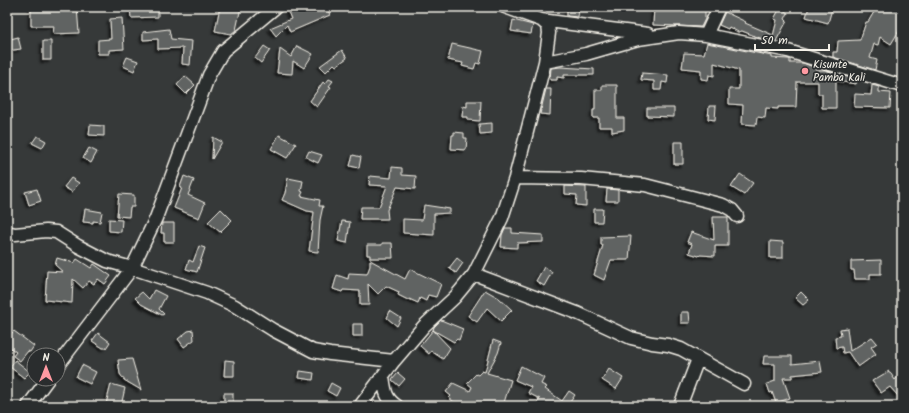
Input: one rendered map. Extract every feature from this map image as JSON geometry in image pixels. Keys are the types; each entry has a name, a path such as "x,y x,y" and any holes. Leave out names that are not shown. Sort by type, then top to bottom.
{"street":[{"path":"66,355 132,268 156,218 209,75 224,51 276,7"},
{"path":"505,7 541,20 657,35"},
{"path":"706,35 720,7"},
{"path":"360,406 394,361 424,326 455,297 474,274 502,218 515,178 545,62 549,33 548,26 541,20"},
{"path":"545,62 586,54 638,39 657,35 679,33 706,35 788,51 902,86"},
{"path":"515,178 581,179 644,185 723,205 732,210 737,216"},
{"path":"7,232 15,234 46,231 56,232 78,246 107,261 132,268 221,299 246,312 273,330 313,351 394,361"},
{"path":"474,274 577,313 631,338 681,349 744,384"},
{"path":"680,406 698,359"},
{"path":"383,376 385,392 390,401 397,406"},
{"path":"28,406 42,387"}],"building":[{"path":"31,7 77,7 79,33 53,34 54,26 31,26"},
{"path":"130,7 158,7 158,17 131,18"},
{"path":"220,7 241,7 236,30 231,34 215,31"},
{"path":"286,7 327,7 330,15 290,32 287,25 276,36 270,28 291,19"},
{"path":"567,7 579,7 578,17 567,16"},
{"path":"654,7 705,7 705,19 701,27 653,25"},
{"path":"809,7 825,7 832,9 828,23 806,17"},
{"path":"877,7 902,7 902,26 891,44 880,37 878,45 874,44 870,58 877,60 875,70 833,57 833,52 837,52 838,41 860,40 866,22 868,22"},
{"path":"780,8 788,13 785,19 787,21 776,41 772,40 777,20 774,19"},
{"path":"725,12 746,22 745,23 773,35 771,40 760,38 742,31 738,32 729,27 728,29 719,25"},
{"path":"122,18 124,49 109,50 109,54 98,54 98,40 111,39 110,19"},
{"path":"513,20 533,25 531,34 511,31"},
{"path":"169,29 171,39 192,41 190,65 182,64 183,48 158,49 158,39 143,40 143,32"},
{"path":"18,37 21,49 7,51 7,40"},
{"path":"43,41 51,41 51,60 43,60"},
{"path":"707,43 772,56 772,58 790,59 790,63 803,63 816,68 816,70 825,70 857,80 856,84 836,81 836,108 822,108 822,94 818,94 818,82 797,82 796,107 778,107 778,109 766,108 765,118 757,117 756,125 742,124 743,105 729,104 729,89 739,89 739,70 714,63 714,76 709,75 708,80 701,79 701,70 682,68 684,53 704,54"},
{"path":"452,44 483,51 480,64 476,63 474,69 462,66 463,63 448,60"},
{"path":"264,46 270,50 261,63 255,58"},
{"path":"297,46 313,54 304,68 293,61 292,74 277,73 280,49 291,57"},
{"path":"342,50 347,58 336,66 334,64 326,72 320,66"},
{"path":"127,57 138,61 134,71 123,66"},
{"path":"560,67 594,69 594,75 564,75 564,78 557,77 557,80 550,80 551,68"},
{"path":"642,73 668,75 667,83 662,82 661,90 654,90 654,81 641,80"},
{"path":"185,76 195,85 186,94 177,85"},
{"path":"329,79 333,81 329,86 331,87 317,107 310,101 323,82 325,84"},
{"path":"602,85 617,85 617,118 624,118 624,130 612,132 612,127 599,127 599,118 593,118 593,110 595,110 595,90 602,90"},
{"path":"872,85 879,87 879,92 891,93 890,108 854,107 855,94 871,95"},
{"path":"546,89 551,89 550,115 540,114"},
{"path":"467,101 481,101 480,121 468,120 468,117 462,117 463,106 467,107"},
{"path":"709,106 716,106 715,120 708,119"},
{"path":"647,108 674,108 674,117 647,116"},
{"path":"492,123 492,133 480,134 479,124"},
{"path":"90,125 104,126 104,136 89,135"},
{"path":"454,132 464,133 464,138 467,138 466,150 451,149 452,135 454,135"},
{"path":"279,135 296,144 287,158 271,149"},
{"path":"37,136 46,141 42,148 32,143"},
{"path":"213,137 222,142 212,159"},
{"path":"674,142 683,142 683,164 674,164"},
{"path":"89,148 97,152 91,163 83,158"},
{"path":"309,151 322,155 318,163 306,157"},
{"path":"353,155 361,157 359,168 350,166"},
{"path":"392,167 402,168 402,175 416,176 415,189 397,187 387,210 388,219 360,219 361,207 379,207 387,186 369,185 370,176 391,178"},
{"path":"740,174 753,183 744,195 731,187"},
{"path":"184,176 194,180 188,195 205,203 199,218 174,208 182,188 180,187"},
{"path":"71,178 79,183 72,192 64,187"},
{"path":"288,178 303,181 301,191 303,192 301,196 320,200 319,206 323,206 320,220 318,252 309,251 314,212 307,211 282,200"},
{"path":"565,186 586,187 586,206 576,205 577,195 565,194"},
{"path":"37,189 41,201 29,205 25,192"},
{"path":"607,189 618,190 618,201 606,201"},
{"path":"119,194 134,195 134,207 130,207 129,217 117,216"},
{"path":"424,205 450,209 450,213 434,214 434,235 403,233 403,219 422,220"},
{"path":"85,209 102,212 100,222 83,222"},
{"path":"221,209 232,220 220,232 208,222"},
{"path":"594,209 603,209 602,222 594,222"},
{"path":"713,217 728,217 728,246 715,246 715,256 699,256 689,253 692,244 687,242 691,232 714,240"},
{"path":"109,219 122,220 121,232 109,231"},
{"path":"342,221 350,222 347,243 338,241"},
{"path":"162,223 174,223 174,242 164,242 164,233 161,233"},
{"path":"505,228 512,228 512,233 543,235 543,242 517,243 517,248 501,247 502,235"},
{"path":"631,236 629,260 611,260 604,280 594,275 603,245 601,245 601,237"},
{"path":"770,241 783,242 783,258 770,258"},
{"path":"382,243 392,243 393,258 370,258 370,255 367,255 367,245 382,245"},
{"path":"199,246 205,248 197,272 186,269 189,260 193,262"},
{"path":"57,258 74,263 77,259 91,268 94,264 111,276 105,284 98,279 94,284 89,281 83,288 73,279 72,303 45,300 47,271 63,272 55,265"},
{"path":"457,258 463,263 456,273 449,268"},
{"path":"370,260 405,279 410,269 441,284 436,297 428,295 426,301 420,298 418,303 398,295 399,292 386,286 378,294 368,284 369,305 360,305 360,291 343,290 342,292 333,289 337,275 348,279 349,273 367,274 370,266"},
{"path":"881,260 881,274 870,274 870,279 855,279 854,270 851,270 851,261"},
{"path":"544,267 552,272 544,286 536,281"},
{"path":"154,290 166,296 159,309 164,314 162,315 141,304 135,298 142,292 149,299"},
{"path":"485,290 499,298 512,310 501,321 487,308 477,322 468,316"},
{"path":"801,292 809,300 803,305 795,298"},
{"path":"390,311 401,318 397,326 387,318"},
{"path":"681,312 689,312 690,323 681,323"},
{"path":"441,320 463,329 459,340 457,339 454,342 433,330"},
{"path":"353,324 362,324 362,336 353,336"},
{"path":"847,328 850,351 872,337 877,343 871,347 876,354 858,367 848,352 843,353 842,347 836,348 835,337 841,336 840,329"},
{"path":"193,330 194,340 184,347 178,339 188,331"},
{"path":"433,330 450,348 443,359 431,351 429,354 420,346"},
{"path":"7,331 11,334 14,331 34,346 26,347 26,354 20,361 13,356 16,352 7,345"},
{"path":"98,333 110,342 106,348 103,348 92,341"},
{"path":"493,340 501,343 498,353 487,373 511,380 503,406 459,406 449,398 451,396 446,392 453,383 470,391 472,387 467,383 476,374 478,375 482,371 485,372"},
{"path":"764,356 792,356 792,364 820,361 822,372 792,375 792,378 783,378 790,398 776,403 767,384 775,381 775,364 763,364"},
{"path":"132,359 141,390 124,380 120,374 118,360"},
{"path":"15,360 26,369 26,376 24,378 10,367"},
{"path":"225,360 234,361 234,376 224,376"},
{"path":"82,365 96,372 90,384 76,377"},
{"path":"521,366 544,378 541,384 547,387 545,389 562,401 569,391 575,395 568,405 569,406 535,406 540,399 528,393 531,387 515,380"},
{"path":"609,369 623,378 616,389 602,380"},
{"path":"300,371 314,373 313,380 299,378"},
{"path":"889,371 895,380 902,372 902,392 898,396 890,387 881,393 872,381"},
{"path":"398,373 405,379 399,386 392,380"},
{"path":"331,383 340,388 336,396 327,391"},
{"path":"111,384 125,388 121,406 106,404"},
{"path":"224,393 233,393 233,403 224,403"}],"place":[{"name":"Kisunte Pamba Kali","path":"805,71"}]}
